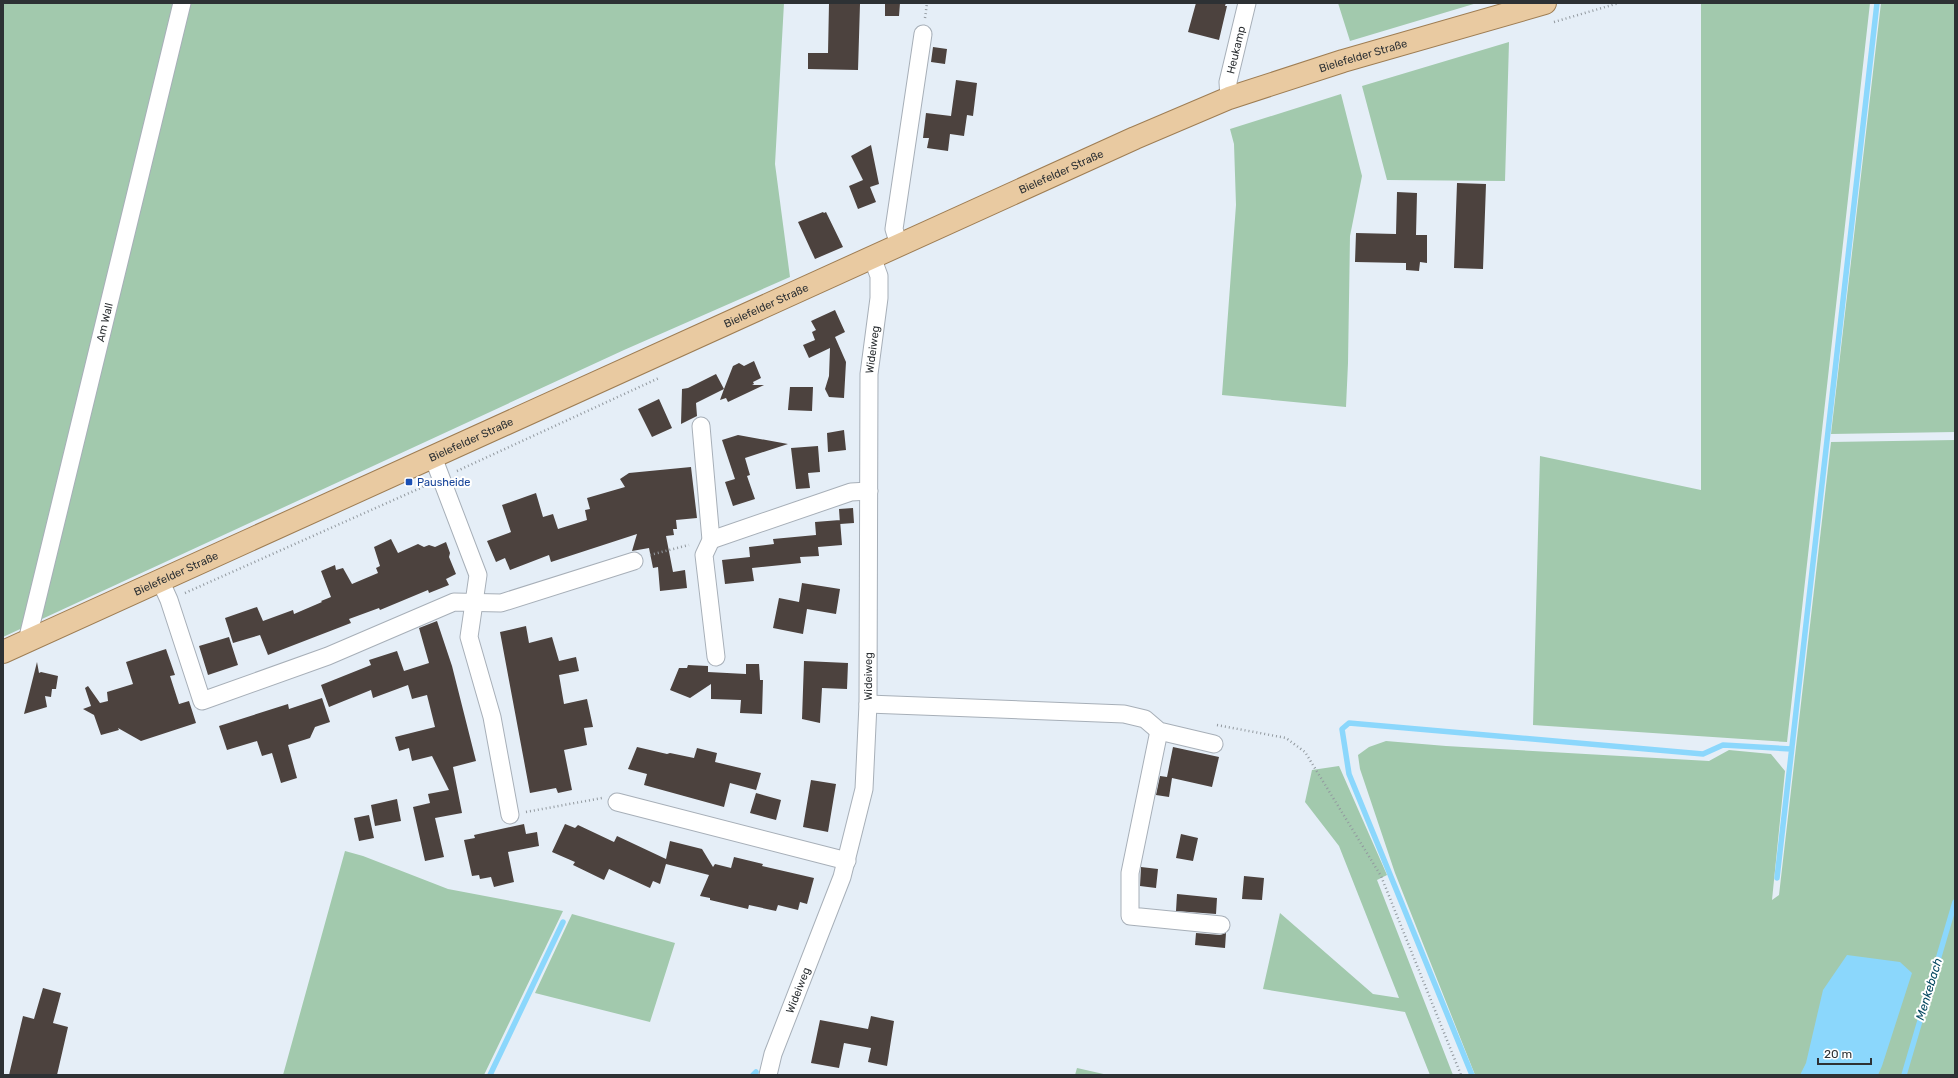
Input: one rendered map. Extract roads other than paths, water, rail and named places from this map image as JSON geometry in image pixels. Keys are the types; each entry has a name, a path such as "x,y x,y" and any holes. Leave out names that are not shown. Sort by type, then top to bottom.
{"main road":[{"name":"Bielefelder Straße","path":"3,652 1135,138 1229,98 1343,61 1548,13"}],"street":[{"name":"Am Wall","path":"27,641 182,3"},
{"name":"Heukamp","path":"1229,98 1228,82 1247,3"},
{"path":"899,245 894,229 923,34"},
{"name":"Wideiweg","path":"768,1075 773,1054 842,877 864,789 868,704 869,374 879,298 879,276 872,257"},
{"path":"702,426 711,540 704,555 716,657"},
{"path":"433,457 478,575 469,637 492,717 510,815"},
{"path":"711,540 851,492 869,491"},
{"path":"160,580 169,600 202,701 328,656 454,602 501,603 634,561"},
{"path":"868,704 1124,714 1145,719 1159,731 1214,744"},
{"path":"1159,731 1130,873 1130,916 1221,925"},
{"path":"617,802 847,861"}],"water":[{"path":"1847,955 1900,962 1912,973 1882,1066 1878,1075 1800,1075 1806,1063 1823,990"}],"waterway":[{"path":"1777,878 1877,3"},
{"path":"1472,1075 1349,774 1342,729 1349,723 1703,754 1723,745 1791,749"},
{"name":"Menkebach","path":"1904,1075 1955,902"},
{"path":"490,1075 563,922"},
{"path":"753,1075 756,1072"}],"place":[{"name":"Pausheide","path":"409,482"}]}
